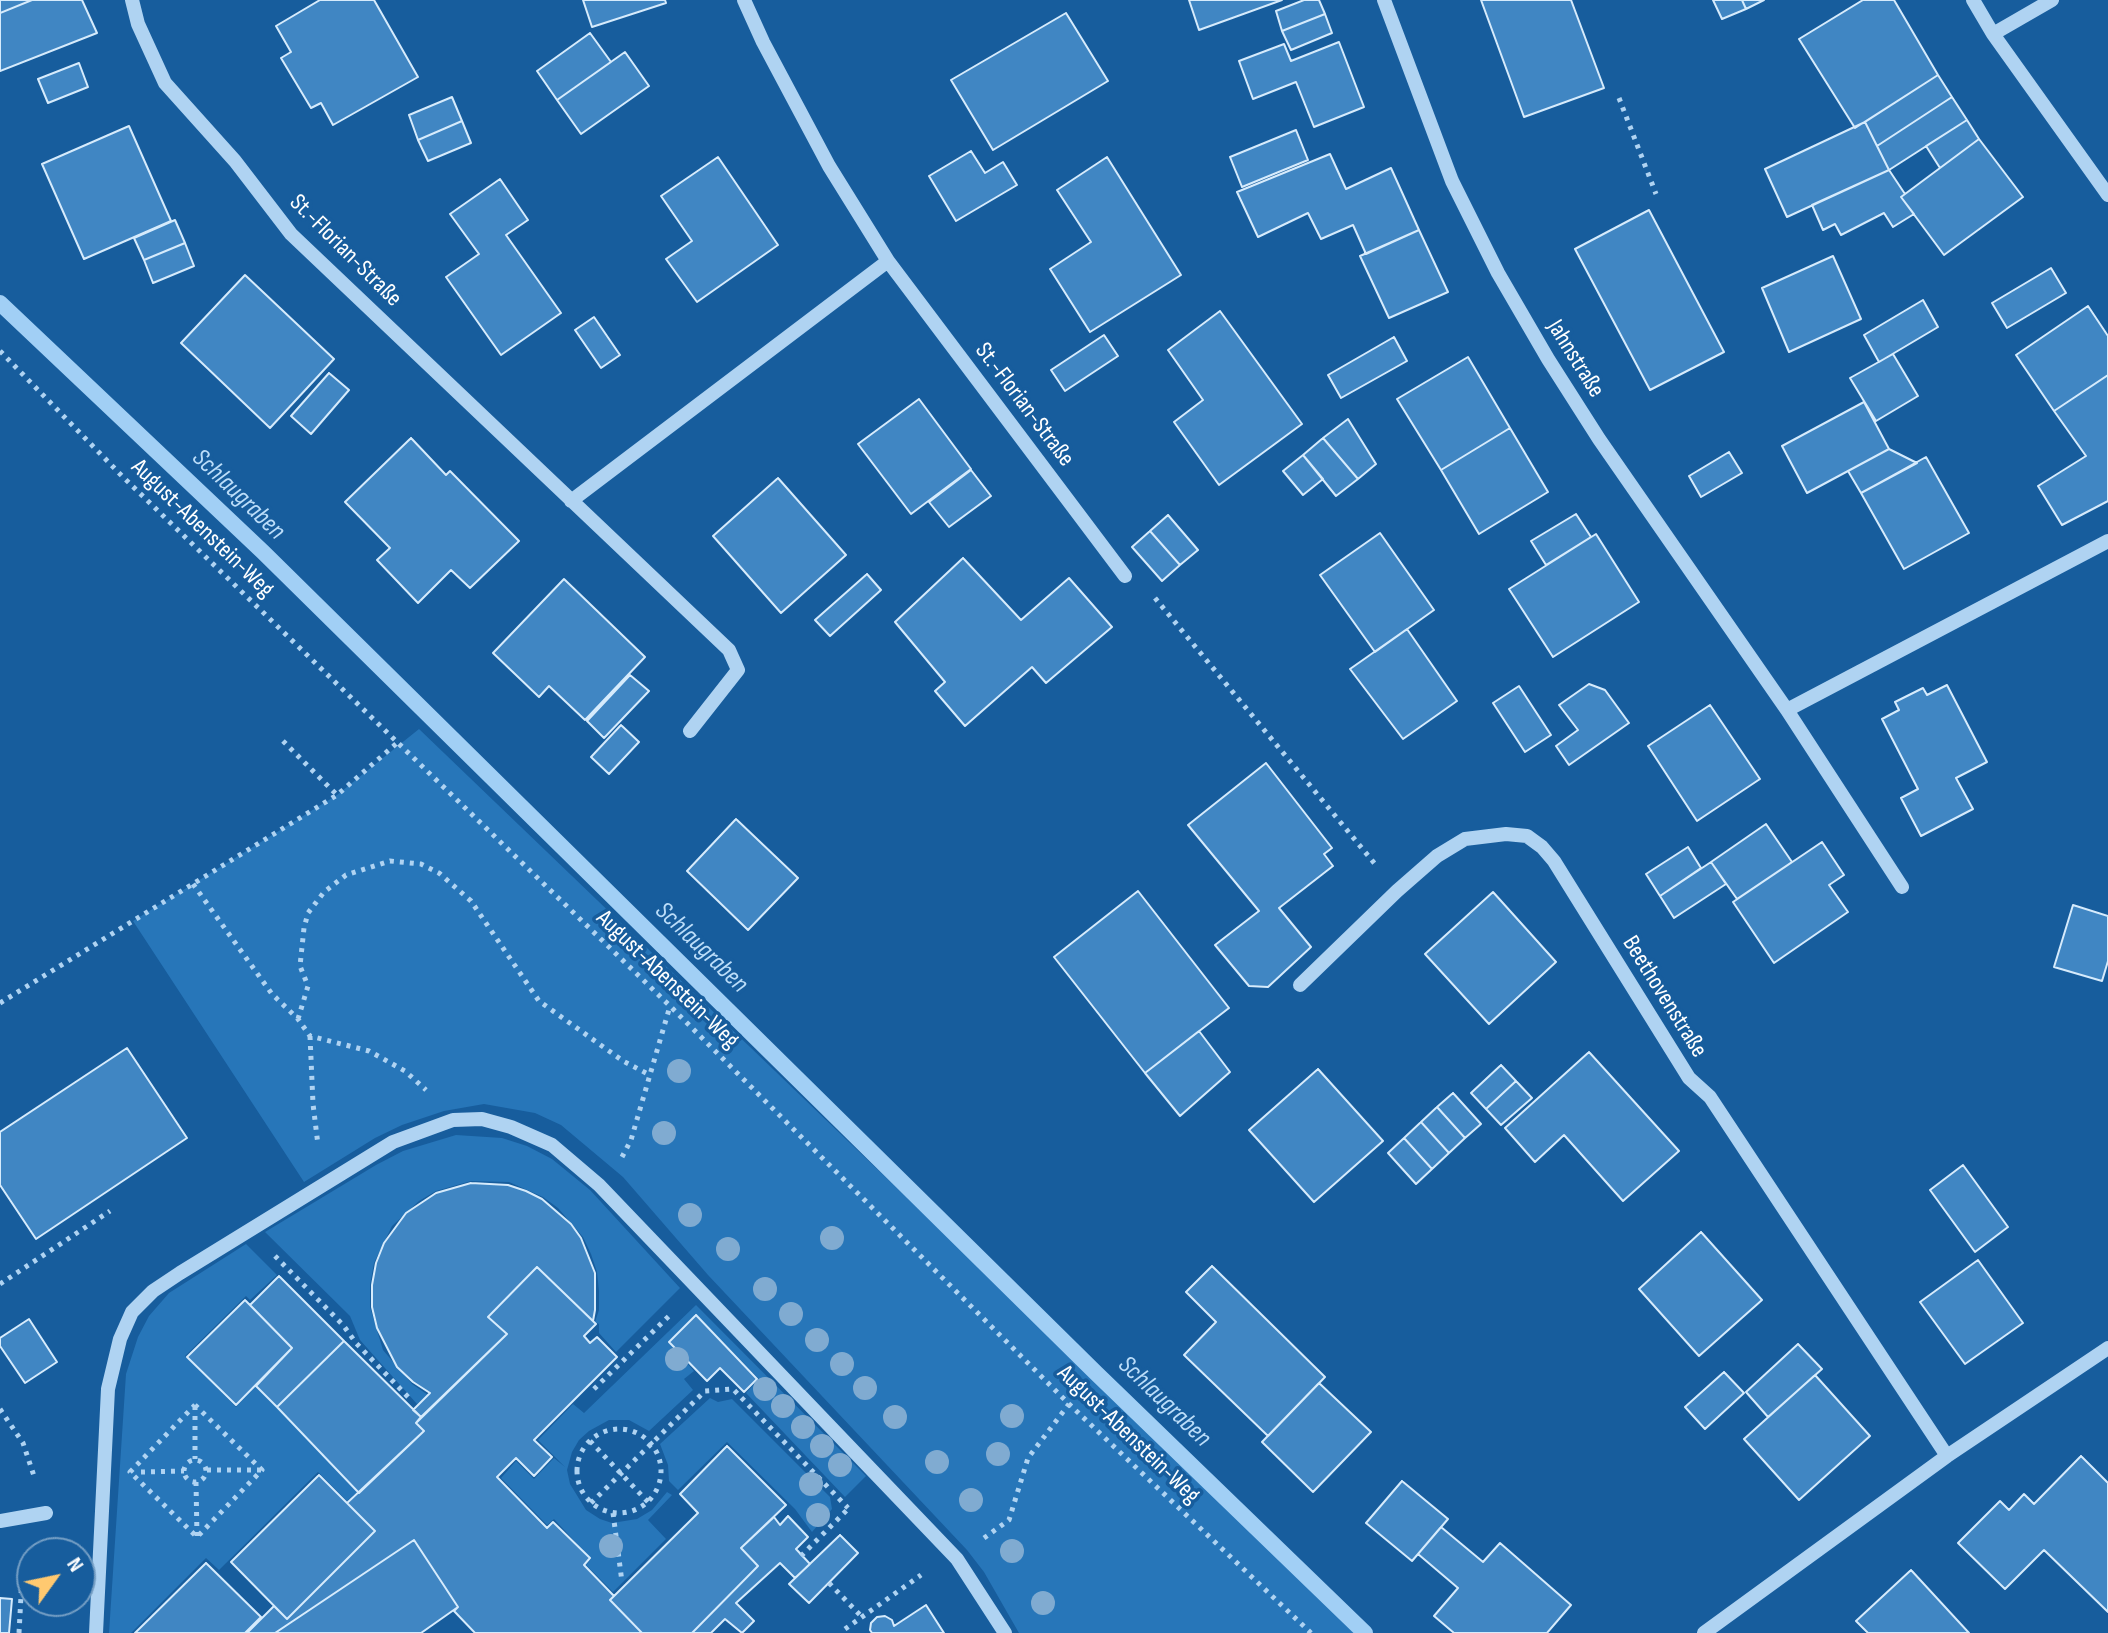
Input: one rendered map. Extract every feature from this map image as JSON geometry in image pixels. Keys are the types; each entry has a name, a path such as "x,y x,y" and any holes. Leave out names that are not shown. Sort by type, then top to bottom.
{"street":[{"name":"St.-Florian-Straße","path":"132,0 138,24 165,83 235,161 291,234 729,650 738,670 690,731"},
{"name":"St.-Florian-Straße","path":"744,0 829,166 888,261 1125,576"},
{"name":"Jahnstraße","path":"1384,0 1452,181 1498,273 1599,439 1787,710 1902,887"},
{"path":"1973,0 1993,34 2108,195"},
{"path":"1993,34 2052,0"},
{"path":"571,501 888,261"},
{"path":"1787,710 2108,541"},
{"name":"Beethovenstraße","path":"1300,985 1437,856 1465,839 1506,834 1527,836 1554,861 1689,1078 1710,1097 1947,1456"},
{"path":"96,1633 108,1389 120,1339 132,1312 153,1291 393,1142 453,1120 482,1119 511,1127 552,1145 599,1185 954,1555 1005,1633"},
{"path":"1704,1633 1947,1456 2108,1348"},
{"path":"0,1521 46,1513"}],"path":[{"path":"1619,98 1656,194"},
{"name":"August-Abenstein-Weg","path":"0,351 122,476 670,1006 1069,1404 1311,1633"},
{"path":"1125,576 1157,599 1397,891"},
{"path":"283,741 337,795"},
{"path":"0,1003 337,795 397,743"},
{"path":"298,1019 308,986 300,966 304,928 308,913 324,892 346,875 390,861 421,864 439,873 471,901 539,1001 623,1061 648,1074"},
{"path":"193,884 272,994 298,1019 310,1036 313,1104 319,1151 327,1181"},
{"path":"599,1185 619,1163 631,1140 670,1006"},
{"path":"310,1036 369,1051 405,1071 453,1120"},
{"path":"0,1284 110,1211"},
{"path":"249,1230 343,1325 356,1343 410,1399"},
{"path":"594,1389 698,1289"},
{"path":"591,1503 705,1391 733,1389 848,1508"},
{"path":"845,1629 1009,1520 1028,1458 1069,1404"},
{"path":"195,1405 195,1459"},
{"path":"195,1405 262,1470"},
{"path":"130,1472 195,1405"},
{"path":"0,1409 23,1443 46,1513 22,1577 19,1633"},
{"path":"613,1429 627,1430 650,1443 661,1466 656,1492 648,1502 626,1513 601,1510 591,1503 577,1478 577,1463 590,1441 600,1433 613,1429"},
{"path":"590,1441 648,1502"},
{"path":"195,1459 204,1463 207,1470 205,1477 196,1482"},
{"path":"195,1459 187,1463 184,1471 186,1478 196,1482"},
{"path":"207,1470 262,1470"},
{"path":"197,1537 262,1470"},
{"path":"130,1472 184,1471"},
{"path":"130,1472 197,1537"},
{"path":"801,1556 879,1478"},
{"path":"196,1482 197,1537"},
{"path":"613,1513 622,1582"},
{"path":"829,1583 862,1617"}],"shaded area":[{"path":"419,729 1360,1633 1019,1633 984,1572 967,1550 708,1275 623,1177 561,1125 535,1113 484,1104 444,1111 375,1138 304,1182 133,921 337,795"},
{"path":"456,1135 502,1138 552,1159 590,1190 680,1288 616,1352 599,1333 599,1324 595,1322 599,1310 599,1291 591,1254 583,1237 558,1208 543,1197 509,1182 471,1181 436,1191 419,1201 392,1226 374,1263 370,1285 370,1307 383,1350 412,1384 428,1395 417,1404 360,1340 350,1316 265,1232 403,1151"},
{"path":"246,1244 277,1275 250,1300 246,1296 185,1356 236,1407 256,1386 357,1492 347,1501 318,1472 219,1570 206,1558 131,1633 109,1633 126,1374 138,1337 149,1316 169,1293"},
{"path":"696,1305 866,1476 845,1497 746,1393 759,1379 696,1314 668,1342 694,1371 684,1379 693,1390 649,1431 629,1420 609,1420 589,1431 572,1452 567,1470 570,1484 586,1510 600,1519 612,1523 637,1519 652,1510 667,1492 672,1495 648,1520 666,1539 613,1592 586,1565 591,1559 554,1519 547,1525 501,1478 516,1461 534,1479 554,1458 565,1467 538,1440 573,1404 584,1413"},
{"path":"710,1398 718,1402 732,1399 830,1497 832,1509 812,1532 795,1509 727,1442 678,1490 669,1481 668,1465 660,1444"}],"building":[{"path":"0,0 32,0 0,13"},
{"path":"32,0 82,0 97,33 0,71 0,13"},
{"path":"320,0 374,0 418,77 333,125 321,103 311,108 281,58 291,52 276,26"},
{"path":"583,0 665,0 666,3 592,27"},
{"path":"1189,0 1282,0 1199,30"},
{"path":"1304,0 1319,0 1325,14 1282,31 1276,11"},
{"path":"1481,0 1571,0 1604,88 1524,117"},
{"path":"1713,0 1742,0 1746,9 1722,19"},
{"path":"1742,0 1764,0 1746,9"},
{"path":"1863,0 1894,0 1938,75 1855,128 1799,39"},
{"path":"1066,13 1108,81 993,150 951,80"},
{"path":"1325,14 1332,33 1291,50 1282,31"},
{"path":"590,33 611,62 557,100 537,71"},
{"path":"1339,42 1364,107 1314,127 1296,82 1253,99 1239,61 1284,44 1291,61"},
{"path":"625,52 649,86 581,134 557,100"},
{"path":"79,63 88,87 48,103 38,79"},
{"path":"1938,75 1952,97 1877,146 1865,122"},
{"path":"452,97 462,121 418,140 409,115"},
{"path":"1952,97 1967,120 1889,170 1877,146"},
{"path":"1967,120 1979,139 1940,168 1926,146"},
{"path":"462,121 471,143 428,161 418,140"},
{"path":"1865,122 1889,170 1787,217 1765,169"},
{"path":"129,126 171,221 84,259 42,164"},
{"path":"1296,130 1308,160 1242,187 1230,157"},
{"path":"1979,139 2023,197 1944,255 1901,197"},
{"path":"971,151 985,173 1003,162 1017,185 956,221 929,176"},
{"path":"1330,154 1346,189 1391,168 1419,230 1366,254 1353,225 1321,239 1308,213 1258,237 1237,192"},
{"path":"718,157 778,245 697,302 666,259 692,241 661,196"},
{"path":"1107,157 1181,275 1090,332 1050,269 1091,242 1057,190"},
{"path":"1889,170 1905,194 1901,197 1914,214 1893,227 1884,213 1841,235 1835,224 1823,230 1812,205"},
{"path":"500,179 528,220 506,235 561,313 501,355 446,277 479,254 450,214"},
{"path":"1649,210 1724,352 1650,390 1575,249"},
{"path":"175,220 185,243 144,260 134,238"},
{"path":"1419,230 1448,292 1389,318 1360,256"},
{"path":"185,243 194,266 153,283 144,260"},
{"path":"1833,256 1861,319 1789,352 1762,288"},
{"path":"2051,268 2066,293 2007,328 1992,303"},
{"path":"245,275 334,359 270,428 181,343"},
{"path":"1923,300 1938,327 1879,362 1864,335"},
{"path":"2088,306 2108,336 2108,375 2054,411 2016,355"},
{"path":"1220,311 1302,424 1219,485 1174,422 1203,400 1168,350"},
{"path":"594,317 620,355 601,368 575,330"},
{"path":"1104,335 1118,356 1065,391 1051,370"},
{"path":"1394,337 1407,361 1341,398 1328,375"},
{"path":"1893,354 1918,396 1876,421 1850,378"},
{"path":"1468,357 1510,428 1441,470 1397,399"},
{"path":"329,373 349,390 311,434 291,416"},
{"path":"2108,375 2108,501 2062,525 2038,486 2086,456 2054,411"},
{"path":"919,399 971,469 911,514 858,444"},
{"path":"1864,402 1889,449 1807,493 1782,446"},
{"path":"1348,419 1376,464 1358,479 1323,438"},
{"path":"1510,428 1548,492 1479,534 1441,470"},
{"path":"411,438 446,475 450,471 519,541 470,588 451,570 418,603 377,560 390,548 345,502"},
{"path":"1323,438 1358,479 1336,496 1303,455"},
{"path":"1889,449 1917,463 1861,493 1848,471"},
{"path":"1729,452 1742,473 1701,497 1689,476"},
{"path":"1303,455 1323,479 1303,495 1283,471"},
{"path":"1926,457 1969,533 1904,569 1861,493"},
{"path":"971,470 991,496 949,527 929,502"},
{"path":"778,478 846,555 781,613 713,536"},
{"path":"1576,514 1591,537 1546,565 1531,541"},
{"path":"1168,515 1198,550 1180,565 1150,531"},
{"path":"1150,531 1180,565 1162,581 1132,547"},
{"path":"1380,533 1434,610 1375,652 1320,575"},
{"path":"1596,534 1639,602 1553,657 1509,589"},
{"path":"963,558 1021,620 1069,578 1112,627 1046,683 1032,667 965,726 935,691 945,682 895,622"},
{"path":"867,574 881,590 830,636 815,620"},
{"path":"564,579 645,657 585,720 549,686 539,697 493,653"},
{"path":"1407,629 1457,701 1403,739 1350,669"},
{"path":"630,675 649,691 604,738 587,721"},
{"path":"1589,684 1605,690 1629,723 1569,765 1556,746 1578,730 1559,705"},
{"path":"1947,685 1987,762 1956,778 1973,809 1921,836 1901,798 1918,789 1882,719 1899,710 1895,702 1923,688 1927,695"},
{"path":"1519,686 1551,735 1525,752 1493,703"},
{"path":"1710,705 1760,779 1697,821 1648,746"},
{"path":"621,725 639,742 609,774 591,757"},
{"path":"1266,763 1332,848 1324,854 1333,866 1279,908 1311,947 1268,987 1249,986 1215,945 1259,911 1188,825"},
{"path":"736,819 798,878 748,930 687,871"},
{"path":"1766,824 1792,862 1737,899 1711,862"},
{"path":"1822,842 1844,875 1829,885 1848,912 1774,963 1733,902"},
{"path":"1688,847 1701,868 1660,896 1646,874"},
{"path":"1711,862 1726,884 1674,918 1660,896"},
{"path":"1138,891 1229,1008 1145,1073 1054,957"},
{"path":"1493,892 1556,962 1489,1024 1425,954"},
{"path":"2073,905 2108,916 2108,961 2102,981 2054,967"},
{"path":"1199,1031 1230,1072 1180,1116 1145,1073"},
{"path":"127,1048 187,1138 36,1239 0,1185 0,1132"},
{"path":"1589,1052 1679,1151 1623,1201 1564,1135 1535,1162 1505,1128"},
{"path":"1501,1065 1516,1081 1486,1109 1471,1093"},
{"path":"1318,1069 1383,1141 1314,1202 1249,1130"},
{"path":"1516,1081 1532,1098 1501,1125 1486,1109"},
{"path":"1453,1093 1481,1124 1465,1138 1437,1107"},
{"path":"1437,1107 1465,1138 1449,1153 1421,1122"},
{"path":"1421,1122 1449,1153 1432,1169 1404,1138"},
{"path":"1404,1138 1432,1169 1416,1184 1388,1153"},
{"path":"1963,1165 2008,1227 1975,1252 1930,1190"},
{"path":"471,1183 508,1185 526,1191 542,1199 571,1224 581,1238 595,1273 593,1321 537,1267 488,1317 507,1334 421,1417 413,1410 430,1393 397,1367 377,1328 372,1307 376,1263 384,1243 406,1213 436,1193"},
{"path":"1701,1232 1762,1300 1699,1356 1639,1289"},
{"path":"1978,1260 2023,1323 1965,1364 1920,1302"},
{"path":"1212,1266 1325,1377 1268,1436 1184,1355 1216,1322 1186,1292"},
{"path":"537,1267 596,1324 584,1336 590,1343 597,1337 617,1357 534,1440 552,1457 534,1476 516,1458 497,1477 547,1528 553,1522 590,1558 584,1565 614,1596 610,1600 642,1633 475,1633 454,1611 458,1607 414,1540 275,1633 247,1633 274,1606 287,1619 375,1531 347,1503 424,1431 416,1423 507,1334 488,1317"},
{"path":"279,1276 344,1341 277,1407 256,1386 292,1348 250,1305"},
{"path":"245,1300 292,1348 236,1405 187,1357"},
{"path":"696,1315 757,1379 744,1392 720,1368 707,1381 669,1342"},
{"path":"29,1319 57,1362 25,1383 0,1346 0,1338"},
{"path":"344,1341 421,1417 416,1423 424,1431 359,1493 277,1407"},
{"path":"1798,1344 1822,1369 1768,1417 1746,1392"},
{"path":"1724,1372 1744,1393 1705,1429 1685,1407"},
{"path":"1815,1375 1870,1436 1799,1500 1744,1439"},
{"path":"1319,1383 1371,1432 1313,1492 1262,1442"},
{"path":"727,1446 786,1505 741,1548 758,1566 692,1633 642,1633 610,1600 698,1513 680,1494"},
{"path":"2081,1456 2108,1483 2108,1612 2044,1550 2005,1589 1958,1543 2000,1501 2009,1510 2024,1494 2034,1504"},
{"path":"319,1475 375,1531 287,1619 231,1562"},
{"path":"1402,1481 1448,1519 1412,1561 1366,1523"},
{"path":"788,1516 808,1537 796,1549 810,1564 795,1578 780,1563 736,1603 754,1621 742,1633 725,1619 711,1633 692,1633 758,1566 741,1548 774,1517 780,1525"},
{"path":"1441,1527 1483,1562 1500,1543 1571,1605 1547,1633 1454,1633 1434,1616 1458,1588 1418,1554"},
{"path":"840,1535 858,1553 809,1603 789,1584"},
{"path":"414,1540 458,1607 421,1633 275,1633"},
{"path":"206,1563 261,1617 245,1633 135,1633"},
{"path":"1911,1570 1969,1633 1868,1633 1856,1621"},
{"path":"0,1598 12,1599 9,1633 0,1633"},
{"path":"926,1605 944,1633 872,1633 870,1630 871,1623 877,1617 885,1616 892,1620 894,1626"}],"waterway":[{"name":"Schlaugraben","path":"0,303 263,552 1096,1373 1365,1633"}]}
